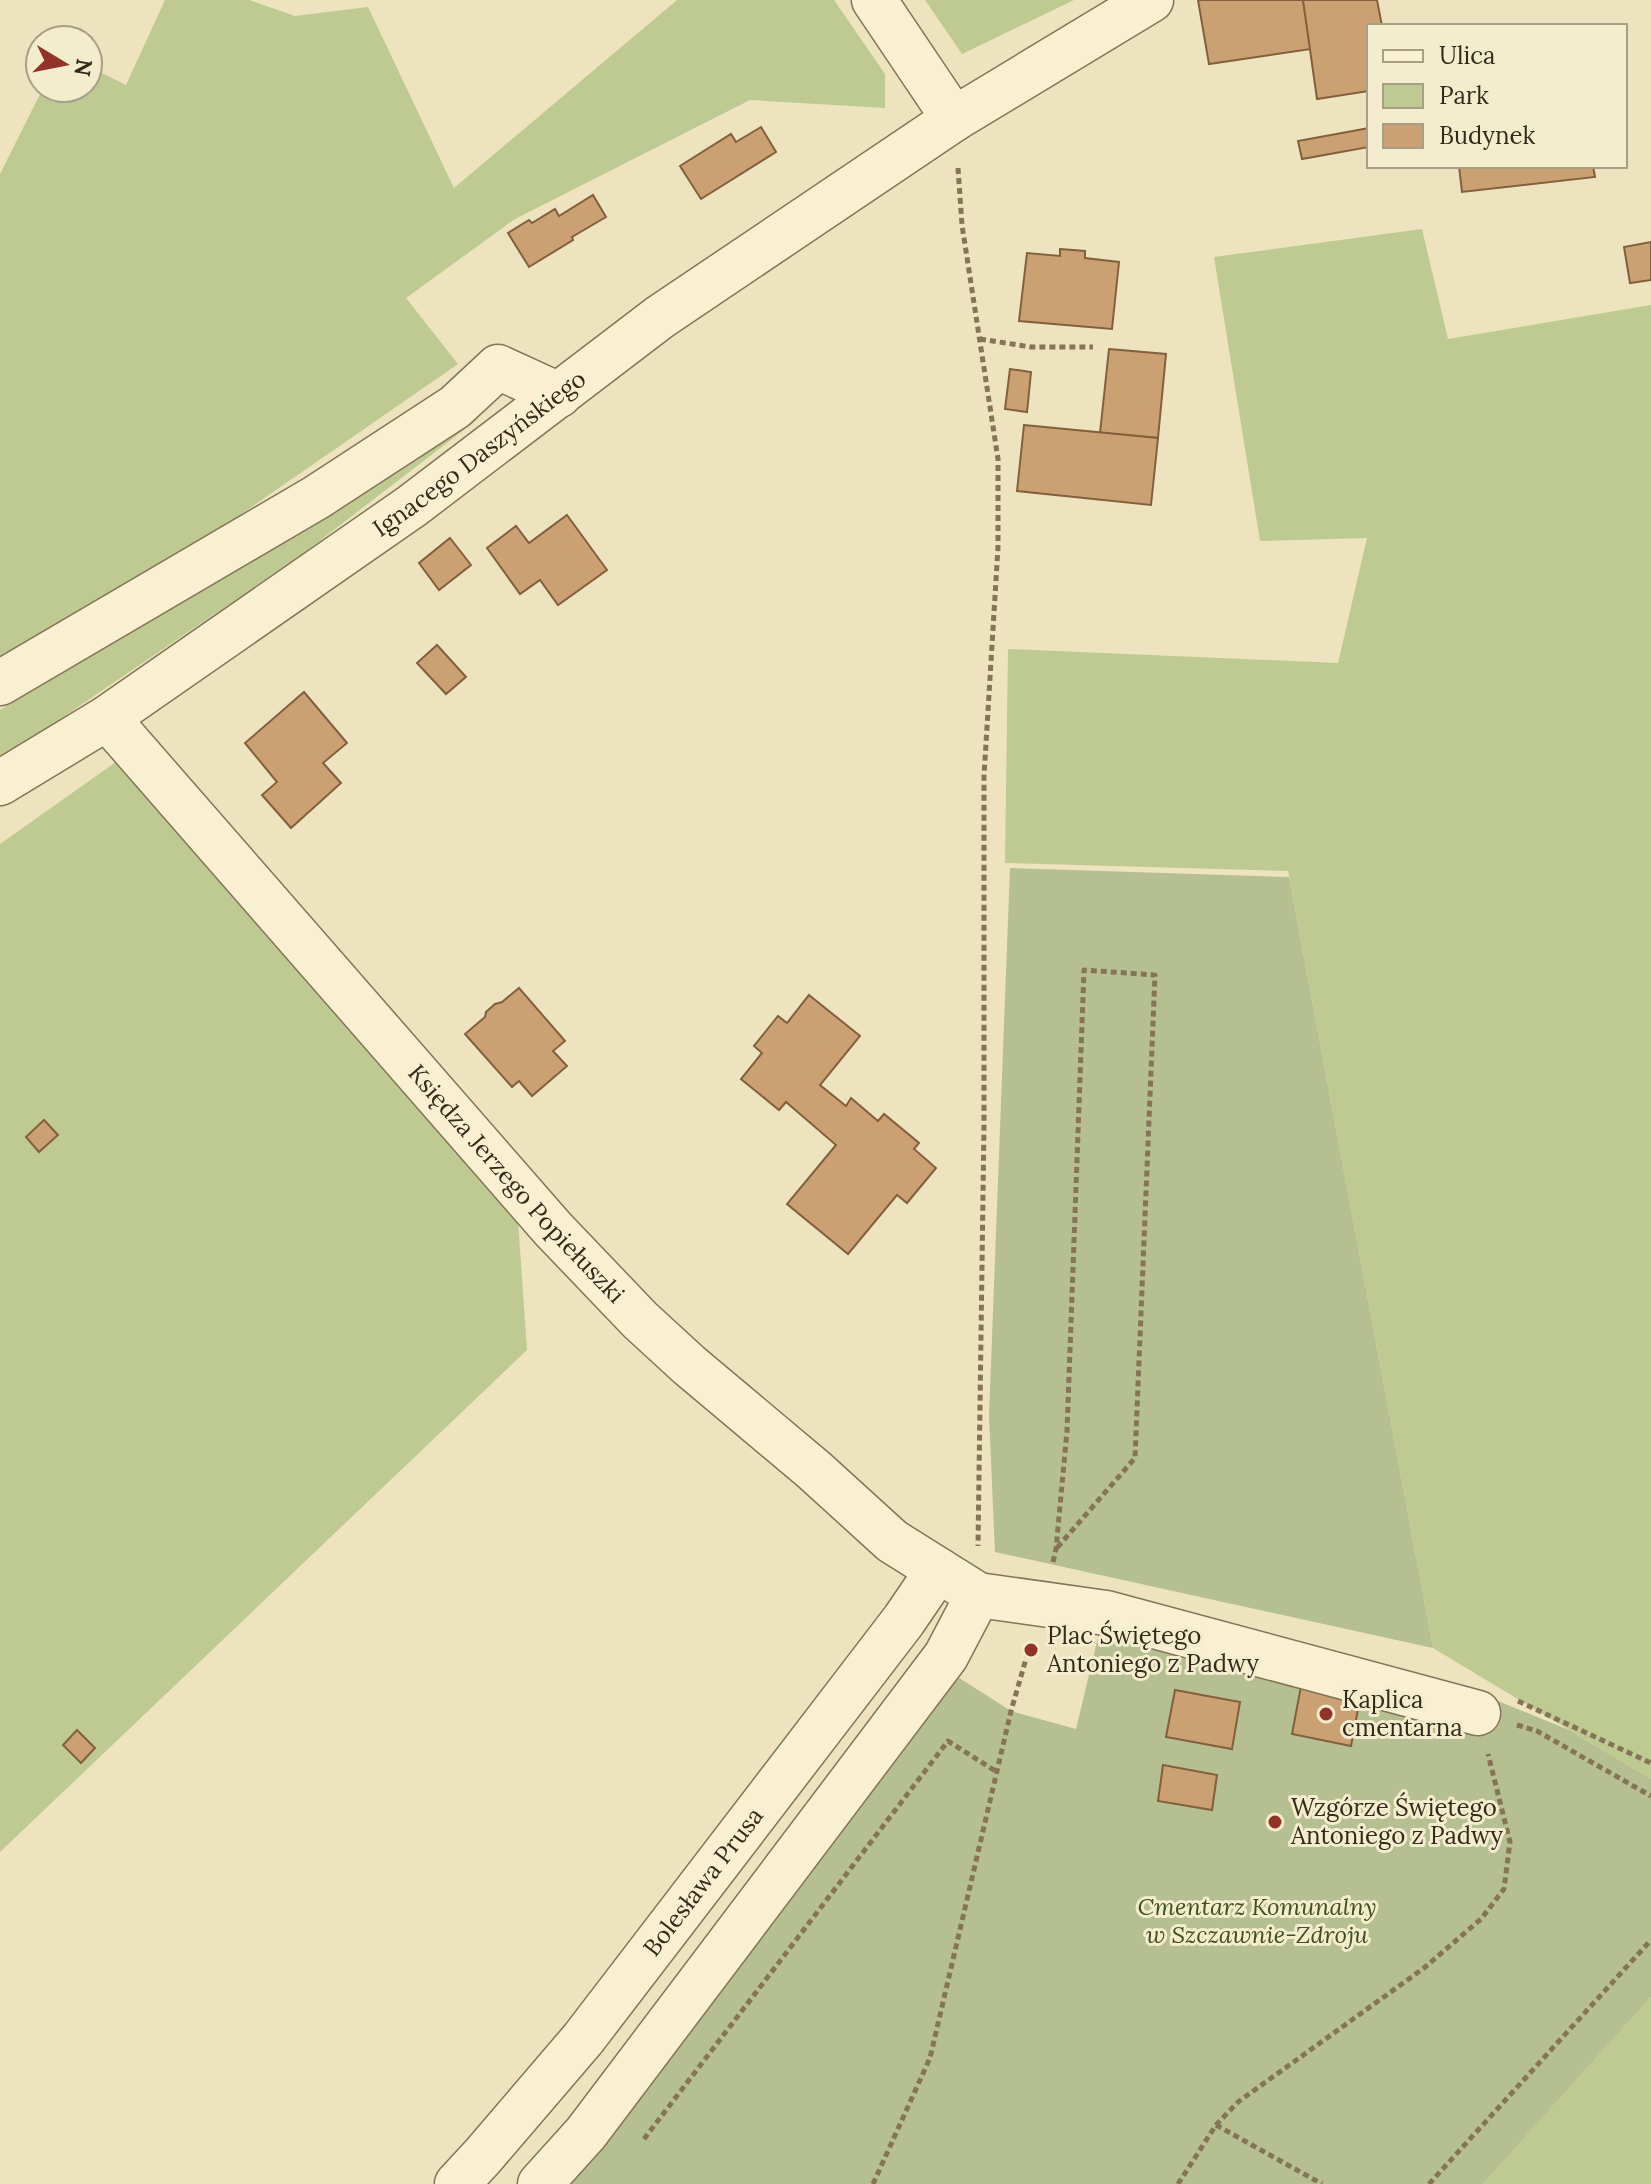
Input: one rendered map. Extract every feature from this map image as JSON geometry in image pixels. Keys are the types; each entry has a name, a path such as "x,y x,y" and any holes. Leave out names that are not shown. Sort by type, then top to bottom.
{"street":[{"path":"874,0 954,119"},
{"name":"Ignacego Daszyńskiego","path":"0,783 107,718 412,506 660,317 954,119 1151,0"},
{"path":"0,683 317,497 455,407 498,367 559,395"},
{"name":"Księdza Jerzego Popiełuszki","path":"107,718 553,1229 640,1320 892,1541 978,1595"},
{"name":"Bolesława Prusa","path":"457,2184 583,2039 895,1632 938,1570"},
{"path":"540,2184 586,2133 946,1656 978,1595 1106,1613 1492,1705"}],"path":[{"path":"954,119 962,225 998,459 998,547 984,776 984,1125 978,1595"},
{"path":"980,339 1031,347 1093,347"},
{"path":"873,2184 930,2058 1011,1711 1056,1549 1067,1431 1084,970 1155,975 1135,1458 1056,1549"},
{"path":"1492,1705 1576,1727 1651,1763"},
{"path":"1492,1705 1651,1796"},
{"path":"1178,2184 1216,2125 1238,2102 1424,1968 1481,1919 1504,1889 1510,1842 1492,1705"},
{"path":"644,2139 948,1741 997,1772"},
{"path":"1429,2184 1651,1940"},
{"path":"1216,2125 1322,2184"}],"green space":[{"path":"165,0 249,0 295,16 368,7 454,188 677,0 834,0 885,74 885,108 750,100 515,219 406,298 458,364 204,540 0,668 0,174 35,104 104,104 104,74 126,85"},
{"path":"925,0 1074,0 962,54"},
{"path":"1422,229 1448,339 1651,305 1651,1779 1433,1648 1288,871 1005,863 1008,649 1338,663 1367,538 1260,541 1214,257"},
{"path":"478,419 304,553 0,760 0,710 408,451"},
{"path":"123,757 517,1206 527,1350 0,1852 0,844"},
{"path":"1010,868 1289,877 1433,1648 995,1552 989,1416"},
{"name":"Cmentarz Komunalny w Szczawnie-Zdroju","path":"1101,1625 1481,1694 1569,1730 1651,1779 1651,1997 1483,2184 558,2184 953,1674 1011,1711 1076,1729"},
{"path":"1651,1997 1651,2184 1483,2184"}],"building":[{"path":"1198,0 1303,0 1311,49 1209,64"},
{"path":"1303,0 1377,0 1382,24 1367,24 1367,91 1317,99"},
{"path":"761,127 776,152 701,199 680,166 731,134 736,142"},
{"path":"1367,128 1367,147 1302,159 1298,141"},
{"path":"1459,168 1593,168 1595,177 1462,192"},
{"path":"593,195 606,217 529,267 508,233 555,209 559,216"},
{"path":"1651,242 1651,280 1630,283 1624,247"},
{"path":"1060,249 1085,251 1085,258 1119,262 1112,329 1019,321 1027,253 1060,256"},
{"path":"1109,349 1166,354 1158,438 1100,433"},
{"path":"1010,369 1031,372 1027,412 1005,409"},
{"path":"1024,425 1158,438 1151,505 1017,491"},
{"path":"567,515 607,570 558,605 540,580 520,594 487,548 516,526 529,543"},
{"path":"450,538 471,565 439,590 419,563"},
{"path":"437,645 466,677 446,694 417,663"},
{"path":"304,692 347,743 323,763 341,783 291,828 262,795 277,782 245,743"},
{"path":"519,988 565,1041 553,1051 567,1066 532,1096 519,1081 512,1087 465,1034 495,1004"},
{"path":"809,995 860,1036 820,1085 846,1106 851,1098 878,1121 884,1114 919,1143 914,1149 936,1168 907,1203 897,1195 848,1254 787,1204 836,1145 786,1102 779,1110 741,1079 762,1053 754,1046 778,1016 787,1023"},
{"path":"44,1120 58,1135 39,1152 26,1137"},
{"name":"Kaplica cmentarna","path":"1302,1681 1361,1693 1351,1746 1292,1734"},
{"path":"1175,1690 1240,1702 1232,1749 1166,1737"},
{"path":"77,1730 95,1748 81,1763 63,1745"},
{"path":"1163,1765 1217,1775 1212,1810 1158,1801"}],"place":[{"name":"Plac Świętego Antoniego z Padwy","path":"1031,1650"},
{"name":"Kaplica cmentarna","path":"1326,1714"},
{"name":"Wzgórze Świętego Antoniego z Padwy","path":"1275,1822"}]}
